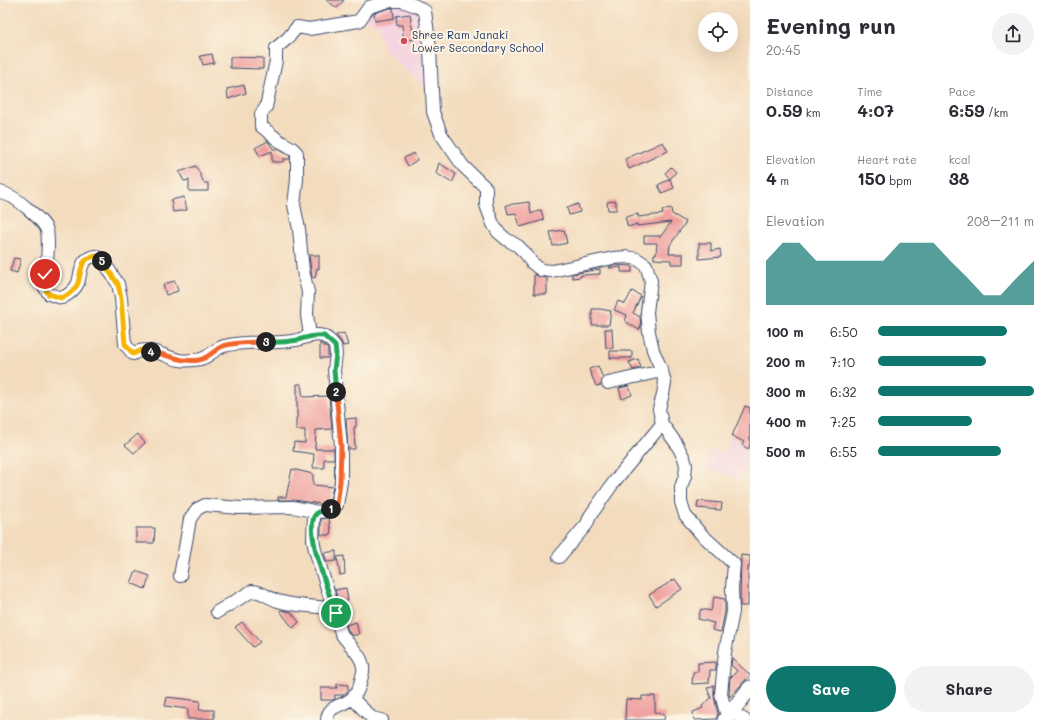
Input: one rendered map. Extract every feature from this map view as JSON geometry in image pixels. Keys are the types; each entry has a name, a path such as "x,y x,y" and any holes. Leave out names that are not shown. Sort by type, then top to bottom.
{"main road":[{"path":"728,716 750,688"}],"street":[{"path":"310,336 307,315 308,292 303,271 299,229 294,205 297,179 297,153 261,126 261,114 266,107 276,61 276,48 288,38 297,27 309,29 359,21 369,7 389,1 402,1 425,11 430,49 433,112 441,134 463,166 486,188 486,205 493,224 498,232 518,246 531,262 541,270 552,271 613,258 627,257 637,259 646,265 652,282 647,312 652,350 662,371 664,383 659,409 662,424 676,443 686,465 685,476 681,487 681,502 685,515 700,533 734,564 732,588 733,612 725,652 721,694 728,716 745,720"},
{"path":"0,192 6,193 22,203 33,213 46,229 48,243 45,288 48,294 62,298 70,294 77,284 84,261 89,257 96,256 104,262 118,284 121,298 125,344 133,354 142,350 160,353 179,360 200,360 222,347 232,344 265,342 280,343 310,336 324,336 335,346 336,354 334,370 341,446 340,482 337,505 327,511 318,512 293,507 240,508 205,505 201,506 190,519 180,576"},
{"path":"608,383 662,371"},
{"path":"559,557 587,524 590,516 614,482 662,424"},
{"path":"318,512 314,516 313,539 315,550 344,639 355,651 363,667 360,684 352,698 331,710 327,714 327,720"},
{"path":"217,612 252,592 258,591 278,601 313,607 334,608"},
{"path":"352,698 372,718 382,720"}],"shaded area":[{"name":"Shree Ram Janaki Lower Secondary School","path":"368,0 422,0 425,7 434,89 420,82 401,66 383,47 378,26 356,14"},
{"path":"745,406 750,408 750,445 740,479 706,469 710,450 724,452"}],"building":[{"path":"326,0 344,0 337,8"},
{"path":"393,8 394,18 375,21 374,13"},
{"path":"410,14 414,39 404,41 402,25 397,25 396,16"},
{"path":"212,54 214,63 203,65 200,56"},
{"path":"230,57 263,58 263,69 230,68"},
{"path":"244,85 246,93 228,99 227,89"},
{"path":"268,141 273,149 278,149 287,154 290,156 290,159 283,159 283,162 272,162 272,151 260,156 255,148"},
{"path":"663,142 668,151 629,169 625,159"},
{"path":"414,153 417,160 408,166 404,158"},
{"path":"439,163 456,174 452,183 436,173"},
{"path":"196,166 204,183 208,183 208,191 189,191 189,180 184,181 179,172"},
{"path":"671,167 676,172 670,179 665,173"},
{"path":"670,179 674,188 662,193 658,185"},
{"path":"184,197 187,210 173,212 171,200"},
{"path":"616,201 616,210 608,210 607,202"},
{"path":"529,202 531,214 541,210 544,220 520,227 516,213 508,214 506,205"},
{"path":"578,204 580,212 569,215 567,208"},
{"path":"671,208 672,214 686,222 670,245 669,254 683,254 683,264 671,264 671,260 654,259 657,243 644,243 644,236 661,236 671,222 637,226 637,224 628,227 625,217 638,214 638,217 663,214 662,210"},
{"path":"564,230 567,243 553,246 550,232"},
{"path":"699,243 711,243 711,251 720,249 721,257 699,259"},
{"path":"309,255 319,255 319,269 317,268 315,278 312,277"},
{"path":"14,258 21,259 17,273 10,271"},
{"path":"614,265 632,266 632,272 621,272 621,267 609,268"},
{"path":"600,269 600,274 581,275 581,277 572,278 572,274"},
{"path":"534,274 547,278 547,294 534,294"},
{"path":"175,281 178,291 166,295 163,284"},
{"path":"632,291 641,296 633,313 640,317 641,326 639,330 625,321 627,315 614,310 618,301 625,304"},
{"path":"592,309 611,311 609,325 592,325"},
{"path":"605,329 612,329 613,348 606,348"},
{"path":"344,333 348,345 343,346 336,335"},
{"path":"320,343 328,349 328,358 320,358"},
{"path":"610,351 632,351 632,358 610,358"},
{"path":"638,359 641,368 633,370 629,362"},
{"path":"598,366 603,378 601,385 596,386 589,369"},
{"path":"297,384 301,384 303,397 329,396 332,429 316,430 315,449 334,449 334,459 324,459 324,468 313,468 314,454 293,451 294,442 305,443 305,430 296,430"},
{"path":"629,386 632,395 622,399 619,388"},
{"path":"745,406 750,408 750,445 748,449 742,445 744,442 732,436"},
{"path":"356,418 356,427 354,427 355,449 348,449 346,419"},
{"path":"138,434 145,443 134,453 125,445"},
{"path":"292,469 313,474 313,485 333,487 330,500 321,504 294,500 278,500 278,497 286,497"},
{"path":"698,501 722,503 721,510 697,508"},
{"path":"329,518 331,528 330,535 321,535 321,519"},
{"path":"136,528 155,528 154,543 136,543"},
{"path":"336,551 336,561 327,562 324,553"},
{"path":"741,555 750,556 750,567 748,567 748,606 740,606"},
{"path":"344,556 345,574 340,575 337,557"},
{"path":"136,571 150,576 145,589 131,583"},
{"path":"675,579 682,589 656,606 649,595"},
{"path":"346,588 348,601 339,603 335,590"},
{"path":"714,597 725,599 725,611 721,632 712,630 714,623 698,619 701,609 711,611"},
{"path":"280,611 291,612 299,622 293,628"},
{"path":"242,622 260,642 253,647 235,627"},
{"path":"356,622 359,634 352,636 346,625"},
{"path":"732,658 750,675 730,697 730,678 737,671 731,665"},
{"path":"716,662 716,670 710,670 709,683 692,684 693,672 698,672 698,663"},
{"path":"337,684 348,685 348,691 343,695 335,695 335,699 332,700 321,700 321,688 337,688"},
{"path":"714,685 714,696 718,714 716,719 694,720 693,712 703,708 702,706 711,698 707,688"},
{"path":"642,696 655,696 655,713 665,714 664,720 625,720 626,699 642,700"},
{"path":"167,697 200,701 199,710 214,710 214,719 188,719 188,709 165,706"}],"place":[{"name":"Shree Ram Janaki Lower Secondary School","path":"404,41"}],"route":[{"path":"45,274 45,288 48,294 62,298 70,294 77,284 84,261 89,257 96,256 104,262 118,284 121,298 125,344 133,354 142,350 160,353 179,360 200,360 222,347 232,344 265,342 280,343 317,335 324,336 335,346 336,354 334,370 341,446 340,482 337,505 327,511 318,512 314,516 313,539 325,583 336,613"}]}
